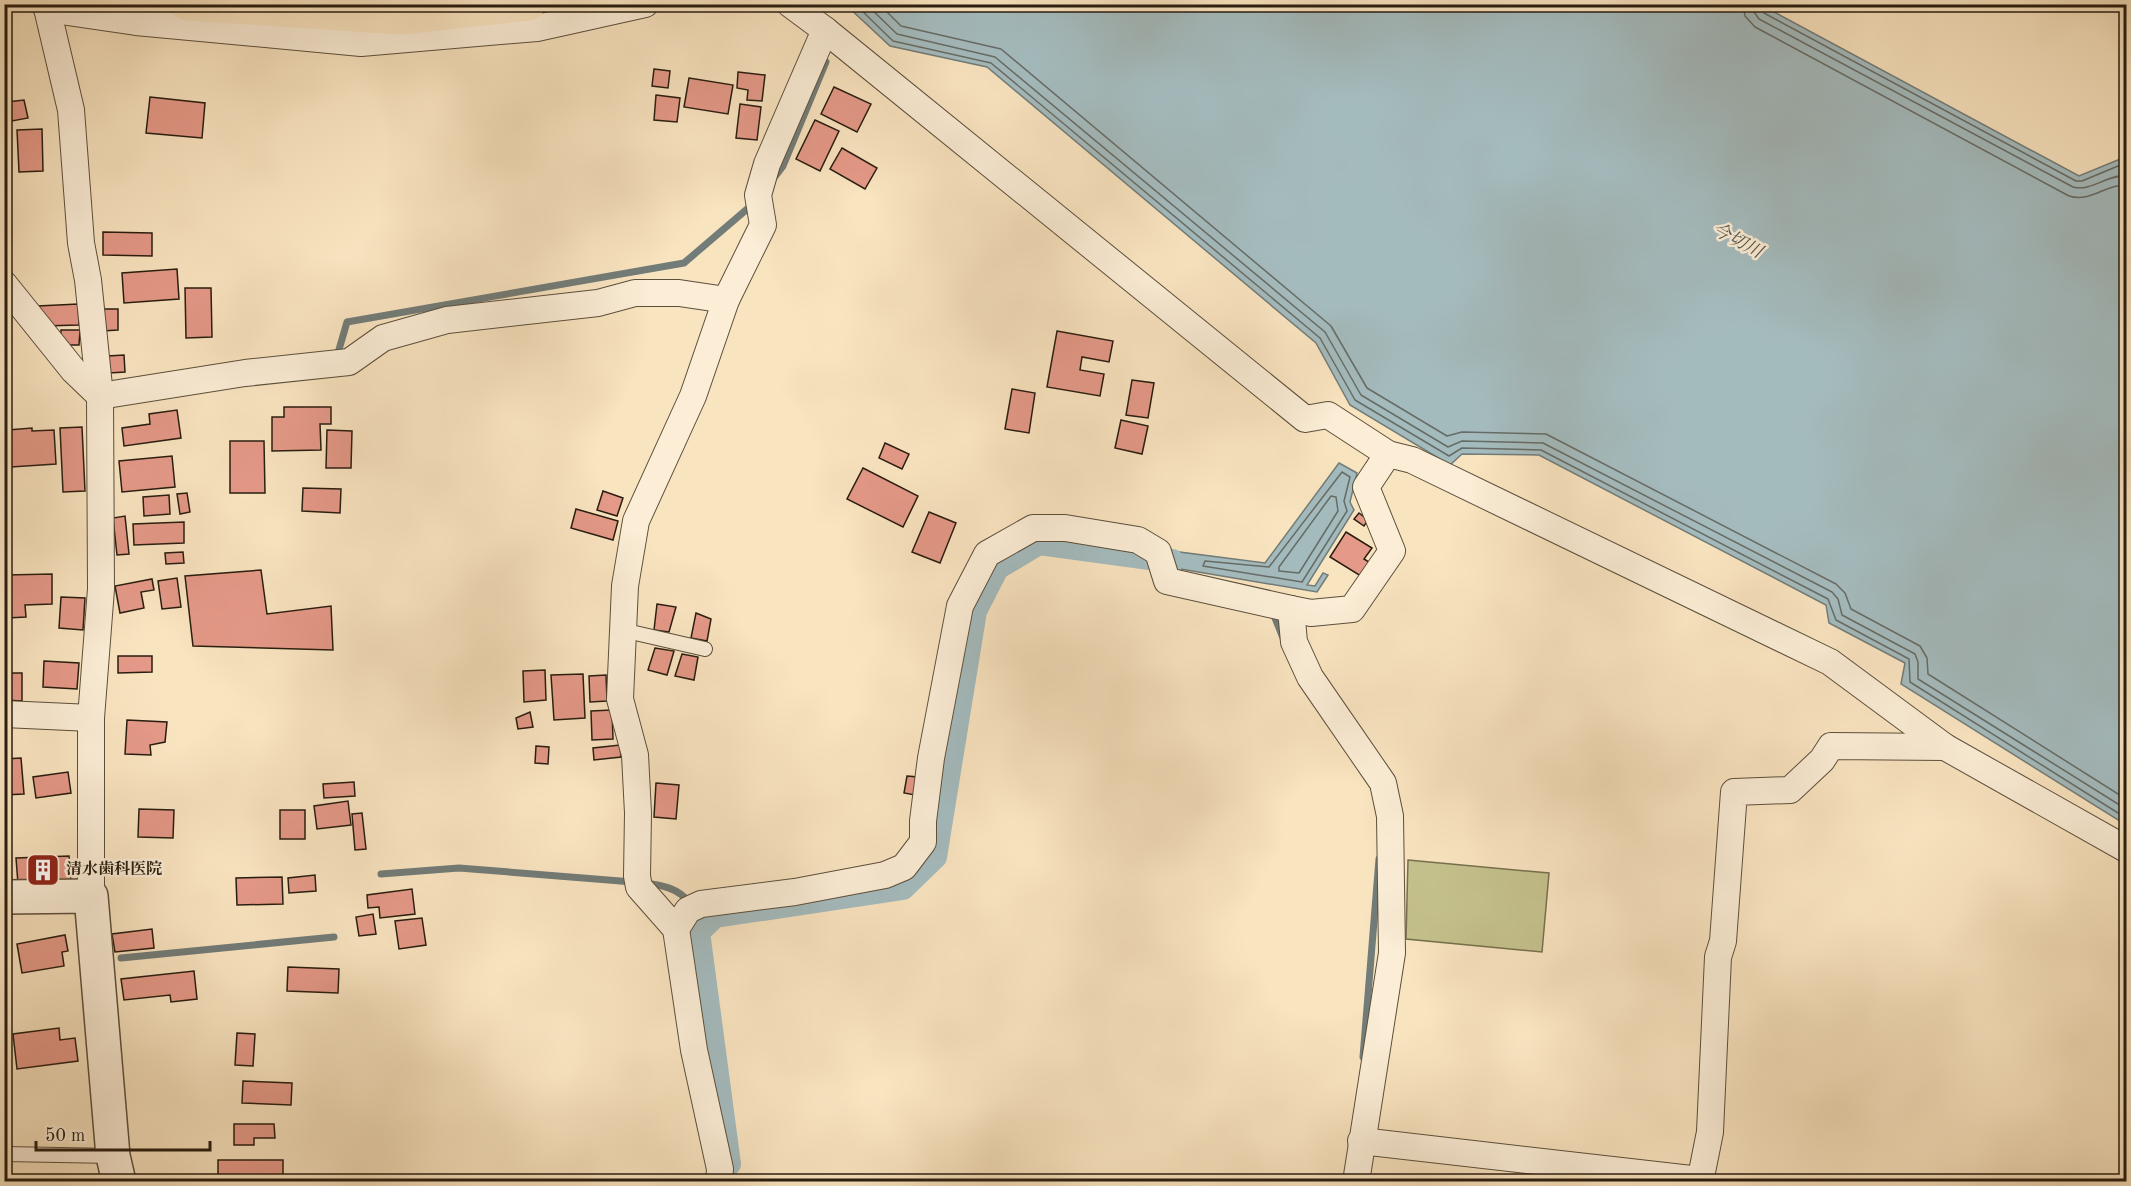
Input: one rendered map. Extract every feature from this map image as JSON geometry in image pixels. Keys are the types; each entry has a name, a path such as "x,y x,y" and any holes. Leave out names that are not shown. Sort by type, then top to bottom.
{"main road":[{"path":"187,4 400,18 529,4"}],"street":[{"path":"116,1169 91,896 91,718 101,589 100,396 88,280 81,243 71,110 46,7 136,22 361,43 537,28 645,4"},
{"path":"790,4 1305,419 1328,415 1388,454 1412,460 1830,662 1945,747 2127,849"},
{"path":"825,30 768,164 758,195 763,225 726,300 693,396 636,521 625,586 620,699 635,755 638,881 688,914 885,875 904,867 923,842 923,821 931,758 960,606 987,554 1033,528 1065,528 1138,540 1161,561 1167,581 1311,613 1352,609 1392,551 1366,487 1388,454"},
{"path":"4,284 74,371 100,396"},
{"path":"100,396 245,373 349,362 383,338 447,320 598,303 635,293 679,293 726,300"},
{"path":"1291,609 1294,642 1310,678 1383,783 1390,816 1392,953 1356,1182"},
{"path":"4,714 91,718"},
{"path":"1361,1141 1700,1181 1710,1132 1718,957 1724,941 1734,792 1790,790 1822,760 1831,746 1945,747"},
{"path":"4,897 91,896"},
{"path":"688,914 694,1050 720,1169 719,1182"}],"lane":[{"path":"622,630 705,649"},
{"path":"4,1154 116,1169"}],"shaded area":[{"path":"1408,860 1549,873 1542,952 1406,939"}],"water":[{"name":"今切川","path":"846,5 1761,5 2079,176 2120,159 2126,163 2126,825 1901,684 1905,663 1829,623 1826,605 1539,455 1462,454 1450,465 1350,405 1316,343 987,67 890,46"},
{"path":"1339,463 1357,473 1350,502 1354,510 1307,585 1315,586 1323,573 1328,575 1317,592 1175,568 1171,551 1265,563"}],"building":[{"path":"654,69 670,71 668,88 652,86"},
{"path":"738,72 765,75 762,101 747,100 748,90 737,88"},
{"path":"689,78 733,85 728,114 684,107"},
{"path":"834,87 871,104 857,132 821,114"},
{"path":"656,95 680,98 677,122 654,120"},
{"path":"150,97 205,103 202,138 146,133"},
{"path":"24,100 28,118 12,121 7,102"},
{"path":"740,104 761,107 757,140 736,138"},
{"path":"815,120 839,131 820,171 796,159"},
{"path":"42,129 43,171 19,172 17,130"},
{"path":"842,148 877,168 865,189 830,169"},
{"path":"9,171 11,190 4,191 4,172"},
{"path":"103,232 152,233 152,256 103,255"},
{"path":"177,269 179,299 124,303 122,273"},
{"path":"185,288 211,288 212,337 186,338"},
{"path":"78,304 79,325 43,326 38,306"},
{"path":"102,309 118,309 118,330 102,331"},
{"path":"61,330 80,330 79,345 60,345"},
{"path":"1057,331 1113,341 1109,362 1082,357 1080,370 1104,374 1100,396 1047,387"},
{"path":"124,355 125,372 109,373 108,356"},
{"path":"1132,380 1154,383 1148,418 1126,415"},
{"path":"1012,389 1035,393 1029,433 1005,429"},
{"path":"284,407 331,407 331,424 320,424 321,450 272,451 272,417 284,417"},
{"path":"177,410 181,438 124,446 122,428 150,424 149,414"},
{"path":"1121,420 1148,426 1142,454 1115,448"},
{"path":"82,427 85,491 63,492 60,428"},
{"path":"32,428 32,431 54,430 56,464 11,467 8,430"},
{"path":"327,430 352,431 351,468 326,468"},
{"path":"230,441 264,441 265,493 230,493"},
{"path":"885,443 909,454 902,469 879,458"},
{"path":"172,456 175,487 122,492 119,461"},
{"path":"863,468 918,496 903,527 847,499"},
{"path":"303,488 341,489 340,513 302,511"},
{"path":"603,491 623,498 617,516 597,510"},
{"path":"187,493 190,512 180,514 177,494"},
{"path":"169,495 170,514 144,516 143,497"},
{"path":"576,509 618,521 613,540 571,528"},
{"path":"929,512 956,523 940,563 912,552"},
{"path":"1359,513 1368,520 1364,526 1354,519"},
{"path":"125,516 129,554 117,555 113,518"},
{"path":"184,522 184,543 134,545 133,524"},
{"path":"1346,532 1372,548 1364,559 1372,564 1364,578 1330,557"},
{"path":"183,552 184,563 166,564 165,553"},
{"path":"261,570 267,614 331,606 333,650 193,646 185,576"},
{"path":"52,574 52,604 25,605 26,617 7,618 6,575"},
{"path":"177,578 181,607 162,609 158,581"},
{"path":"152,579 154,590 141,592 144,608 120,613 115,586"},
{"path":"61,597 85,598 83,630 59,628"},
{"path":"657,604 676,607 669,632 654,630"},
{"path":"696,613 711,619 707,641 691,638"},
{"path":"655,648 674,651 667,675 648,670"},
{"path":"682,654 698,657 694,680 675,676"},
{"path":"118,656 152,656 152,672 118,673"},
{"path":"44,661 79,663 77,689 43,687"},
{"path":"545,670 546,700 524,702 523,671"},
{"path":"4,673 22,673 22,701 4,700"},
{"path":"583,674 585,718 554,720 551,675"},
{"path":"606,675 607,701 590,702 589,676"},
{"path":"612,710 613,739 592,740 591,711"},
{"path":"530,712 533,727 518,729 516,718"},
{"path":"127,720 167,722 165,742 150,745 151,755 125,754"},
{"path":"620,745 621,757 594,760 593,748"},
{"path":"536,746 549,747 548,764 535,763"},
{"path":"21,758 24,794 4,795 4,759"},
{"path":"68,772 71,793 36,798 33,777"},
{"path":"907,776 918,777 915,795 904,793"},
{"path":"354,782 355,796 324,798 323,784"},
{"path":"656,783 679,785 676,819 654,817"},
{"path":"348,801 351,825 317,829 314,806"},
{"path":"139,809 174,810 173,838 138,837"},
{"path":"280,810 305,810 305,839 280,839"},
{"path":"362,813 366,849 355,850 352,814"},
{"name":"清水歯科医院","path":"69,856 71,882 18,884 16,858"},
{"path":"315,875 316,891 289,893 288,878"},
{"path":"282,877 283,904 237,905 236,878"},
{"path":"412,889 415,914 380,918 379,907 368,908 367,895"},
{"path":"373,914 376,934 359,936 356,917"},
{"path":"422,918 426,945 399,949 395,921"},
{"path":"152,929 154,948 115,952 112,934"},
{"path":"65,935 68,951 62,952 64,966 22,973 17,944"},
{"path":"4,963 9,993 4,994"},
{"path":"288,967 339,969 338,993 287,991"},
{"path":"194,971 197,999 171,1002 170,995 124,1000 121,979"},
{"path":"59,1028 60,1040 75,1038 78,1061 17,1069 13,1034"},
{"path":"237,1033 255,1034 253,1066 235,1065"},
{"path":"4,1035 8,1035 10,1047 4,1048"},
{"path":"243,1081 292,1083 291,1105 242,1103"},
{"path":"234,1124 274,1124 275,1138 254,1138 254,1145 234,1145"},
{"path":"218,1160 283,1160 283,1182 218,1182"}],"waterway":[{"path":"773,179 783,166 826,62"},
{"path":"338,353 347,322 684,263 753,204"},
{"path":"729,1164 698,932 715,916 903,888 935,857 975,611 997,568 1039,543 1172,561"},
{"path":"1275,618 1283,638"},
{"path":"1363,1057 1379,859"},
{"path":"381,874 459,868 633,882"},
{"path":"644,883 669,888 690,903"},
{"path":"697,911 707,923"},
{"path":"121,958 334,937"}],"place":[{"name":"清水歯科医院","path":"43,870"}]}
